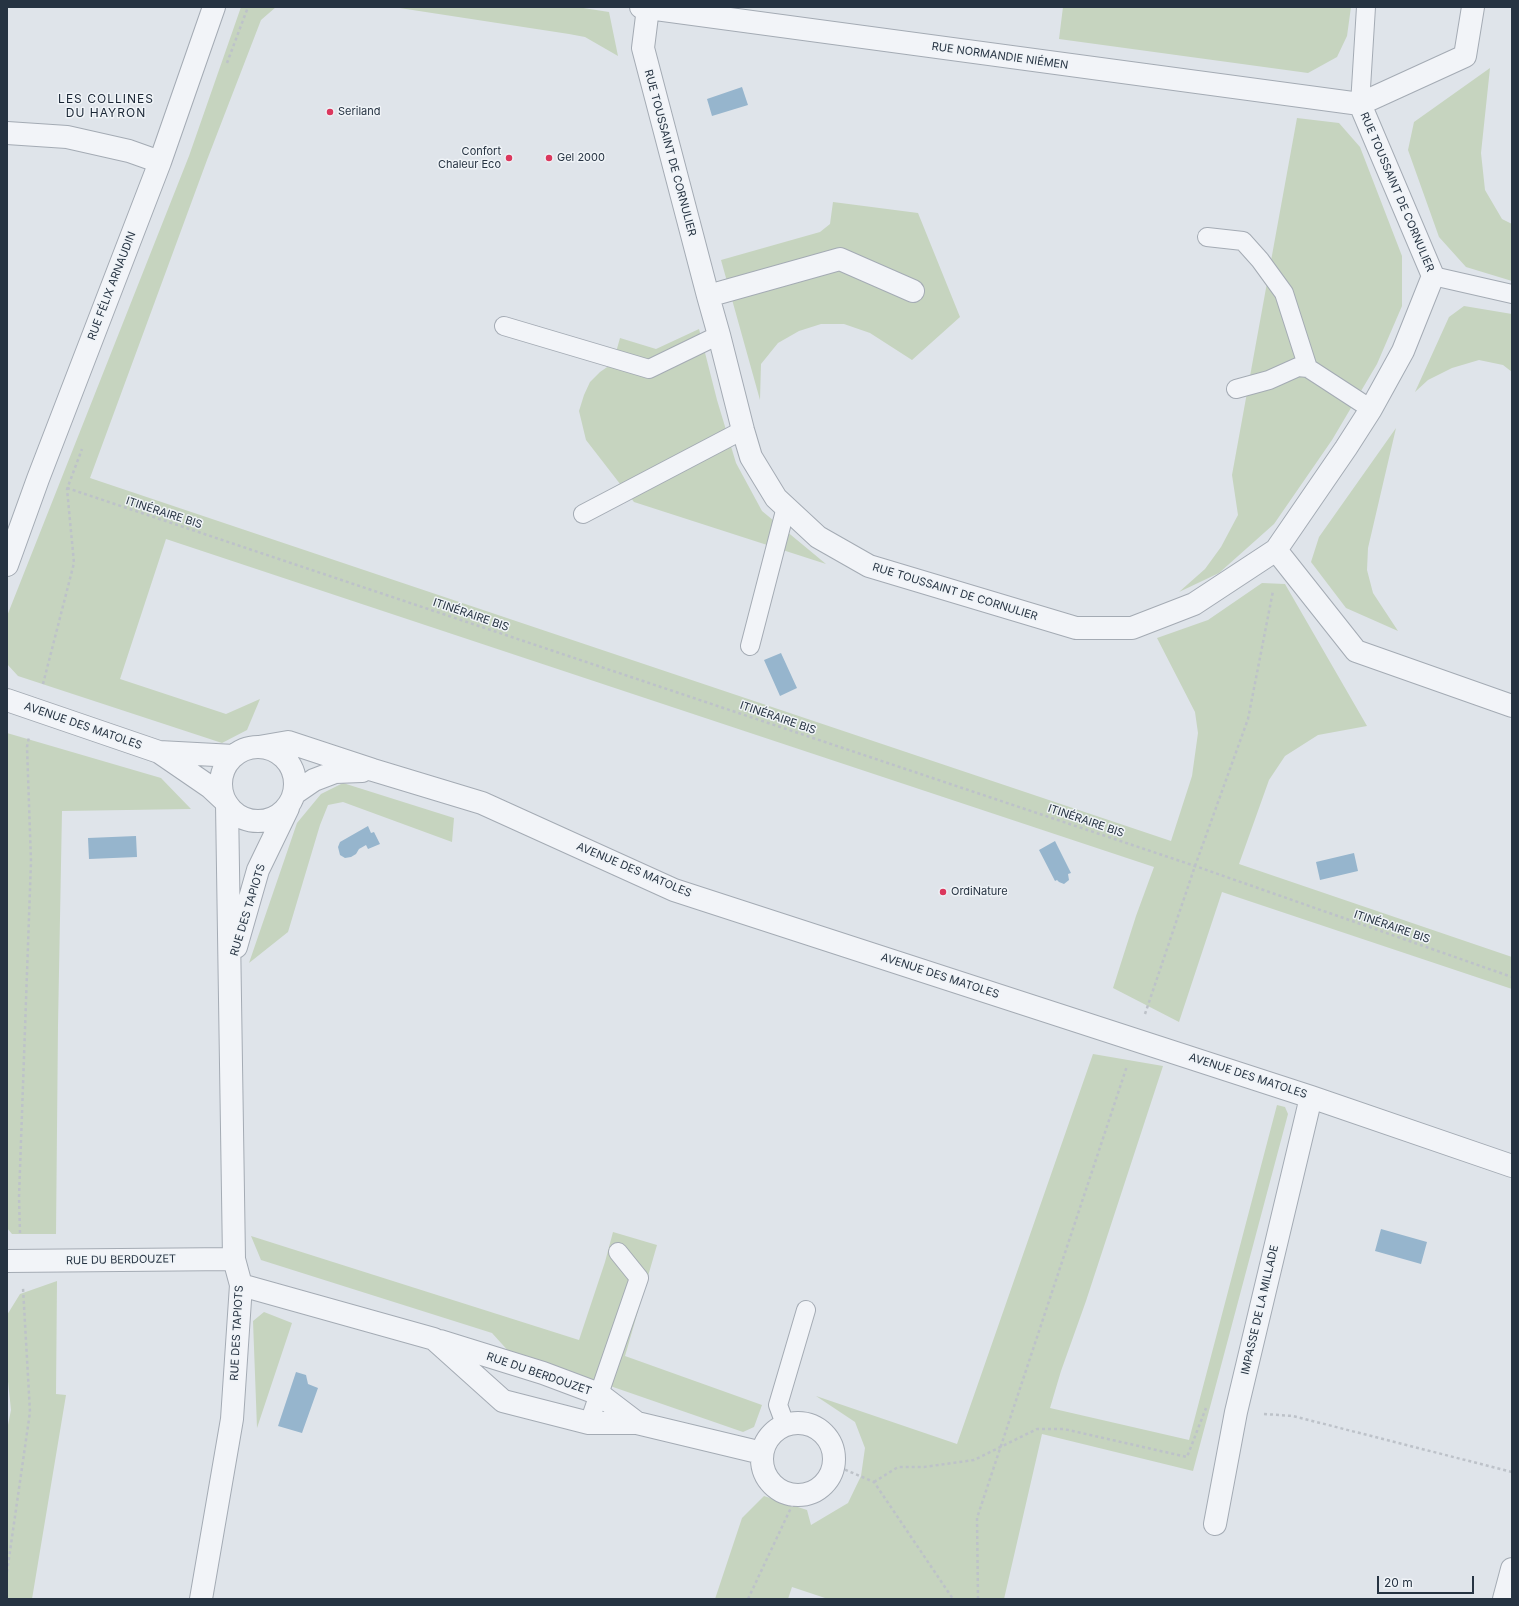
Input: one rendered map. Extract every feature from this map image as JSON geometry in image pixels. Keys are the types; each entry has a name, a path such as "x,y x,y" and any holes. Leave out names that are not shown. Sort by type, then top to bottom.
{"street":[{"name":"RUE FÉLIX ARNAUDIN","path":"7,565 38,479 160,162 214,7"},
{"path":"1360,104 1465,56 1473,7"},
{"name":"RUE NORMANDIE NIÉMEN","path":"644,8 1360,104"},
{"name":"RUE TOUSSAINT DE CORNULIER","path":"644,8 643,48 708,296 720,335 742,430 751,457 776,498 818,537 869,566 1076,628 1132,628 1194,604 1283,558 1403,352 1433,276 1360,104"},
{"path":"7,133 67,137 129,151 160,162"},
{"path":"708,296 840,259 913,292"},
{"path":"1283,558 1356,651 1512,706"},
{"name":"AVENUE DES MATOLES","path":"7,700 158,752 210,787 226,803"},
{"name":"AVENUE DES MATOLES","path":"259,747 288,742 482,803 674,890 1310,1097 1512,1166"},
{"path":"259,747 275,751 288,761 294,771 296,782 291,800 279,816 268,821 256,822 245,819 235,813 226,803 221,784 227,764 234,756 250,748 259,747"},
{"name":"AVENUE DES MATOLES","path":"158,752 234,756"},
{"name":"AVENUE DES MATOLES","path":"291,800 314,780 335,772 374,770"},
{"name":"RUE DES TAPIOTS","path":"230,969 258,870 291,800"},
{"name":"RUE DES TAPIOTS","path":"201,1599 232,1419 241,1285 234,1259 226,803"},
{"name":"IMPASSE DE LA MILLADE","path":"1215,1524 1236,1412 1310,1097"},
{"name":"RUE DU BERDOUZET","path":"14,1261 234,1259"},
{"name":"RUE DU BERDOUZET","path":"241,1285 434,1339 543,1373 599,1394 637,1422"},
{"name":"RUE DU BERDOUZET","path":"434,1339 503,1401 590,1423 637,1422 762,1453"},
{"path":"804,1422 821,1430 832,1446 834,1465 829,1479 818,1489 808,1494 797,1496 783,1492 771,1484 764,1472 762,1453 770,1436 785,1424 804,1422"},
{"path":"1504,1599 1512,1569"}],"lane":[{"path":"1360,104 1366,7"},
{"path":"1207,237 1243,241 1260,260 1284,293 1308,368"},
{"path":"1433,276 1512,294"},
{"path":"504,326 649,369 720,335"},
{"path":"1236,389 1268,380 1298,367 1308,368 1371,409"},
{"path":"582,514 742,430"},
{"path":"750,646 786,507"},
{"path":"590,1423 640,1278 618,1252"},
{"path":"785,1424 778,1406 806,1310"}],"path":[{"name":"ITINÉRAIRE BIS","path":"38,479 1195,866 1512,977"},
{"path":"7,1572 30,1412 14,1261 18,1197 31,861 27,747 74,563 67,489"},
{"path":"978,1599 977,1518 1195,866 1248,719 1274,585 1283,558"},
{"path":"874,1482 898,1467 924,1467 974,1460 1037,1429 1064,1429 1187,1457 1207,1407 1236,1412 1293,1416 1512,1472"},
{"path":"834,1465 874,1482 954,1599"},
{"path":"748,1599 797,1496"}],"green space":[{"path":"241,7 276,7 261,20 207,160 90,478 1171,841 1192,776 1198,733 1195,712 1157,638 1208,620 1262,583 1285,584 1367,726 1318,735 1285,756 1269,780 1239,864 1512,957 1512,989 1222,892 1179,1022 1113,988 1136,916 1154,867 166,539 120,679 226,714 260,699 247,730 222,743 18,676 7,664 7,616 189,156"},
{"path":"393,7 577,7 609,12 618,56 585,37"},
{"path":"1063,7 1351,7 1347,36 1337,57 1308,73 1059,39"},
{"path":"1490,68 1481,153 1485,190 1502,219 1512,224 1512,281 1466,267 1439,237 1408,150 1414,122"},
{"path":"1297,118 1339,123 1360,147 1402,256 1402,306 1377,364 1332,440 1274,524 1219,573 1179,592 1205,569 1221,547 1238,515 1232,475"},
{"path":"833,202 918,213 960,317 912,360 870,333 844,324 821,324 799,331 778,343 761,364 760,400 721,260 820,232 830,224"},
{"path":"1464,306 1512,314 1512,372 1503,365 1479,360 1452,368 1428,380 1415,392 1449,317"},
{"path":"699,329 717,400 736,463 762,511 826,564 634,502 586,440 579,411 584,395 590,382 600,372 613,363 620,338 656,349"},
{"path":"1396,428 1368,548 1367,570 1373,593 1398,631 1346,608 1311,562 1319,537"},
{"path":"7,733 161,778 191,809 62,811 56,1234 12,1234 7,1228"},
{"path":"343,783 454,818 452,842 343,802 328,805 320,825 288,932 249,963 297,823 321,794"},
{"path":"1093,1054 1163,1066 1050,1408 1189,1440 1277,1105 1285,1107 1288,1114 1193,1471 1042,1434 1004,1599 828,1599 792,1587 788,1599 715,1599 742,1518 764,1496 807,1510 811,1525 848,1503 861,1476 865,1448 855,1422 816,1396 957,1444"},
{"path":"613,1232 657,1245 625,1356 762,1405 754,1427 743,1432 590,1379 511,1354 492,1333 261,1260 251,1236 579,1340 605,1262"},
{"path":"57,1281 56,1394 66,1395 32,1599 7,1599 7,1430 11,1410 7,1372 7,1315 20,1294"},
{"path":"264,1312 292,1323 257,1428 253,1321"}],"water":[{"path":"742,87 748,105 712,116 707,99"},
{"path":"781,653 797,688 780,696 764,660"},
{"path":"368,826 371,833 374,832 380,844 368,849 366,845 359,849 356,854 351,857 345,858 340,855 338,847 340,842"},
{"path":"136,836 137,857 89,859 88,838"},
{"path":"1055,841 1071,873 1068,874 1069,880 1064,884 1057,880 1055,881 1039,850"},
{"path":"1354,853 1358,871 1320,880 1316,862"},
{"path":"1381,1229 1427,1242 1421,1264 1375,1251"},
{"path":"296,1372 306,1375 308,1384 318,1388 302,1433 278,1426"}],"place":[{"name":"Seriland","path":"330,112"},
{"name":"Confort Chaleur Eco","path":"509,158"},
{"name":"Gel 2000","path":"549,158"},
{"name":"OrdiNature","path":"943,892"}],"district":[{"name":"LES COLLINES DU HAYRON","path":"106,106"}]}
